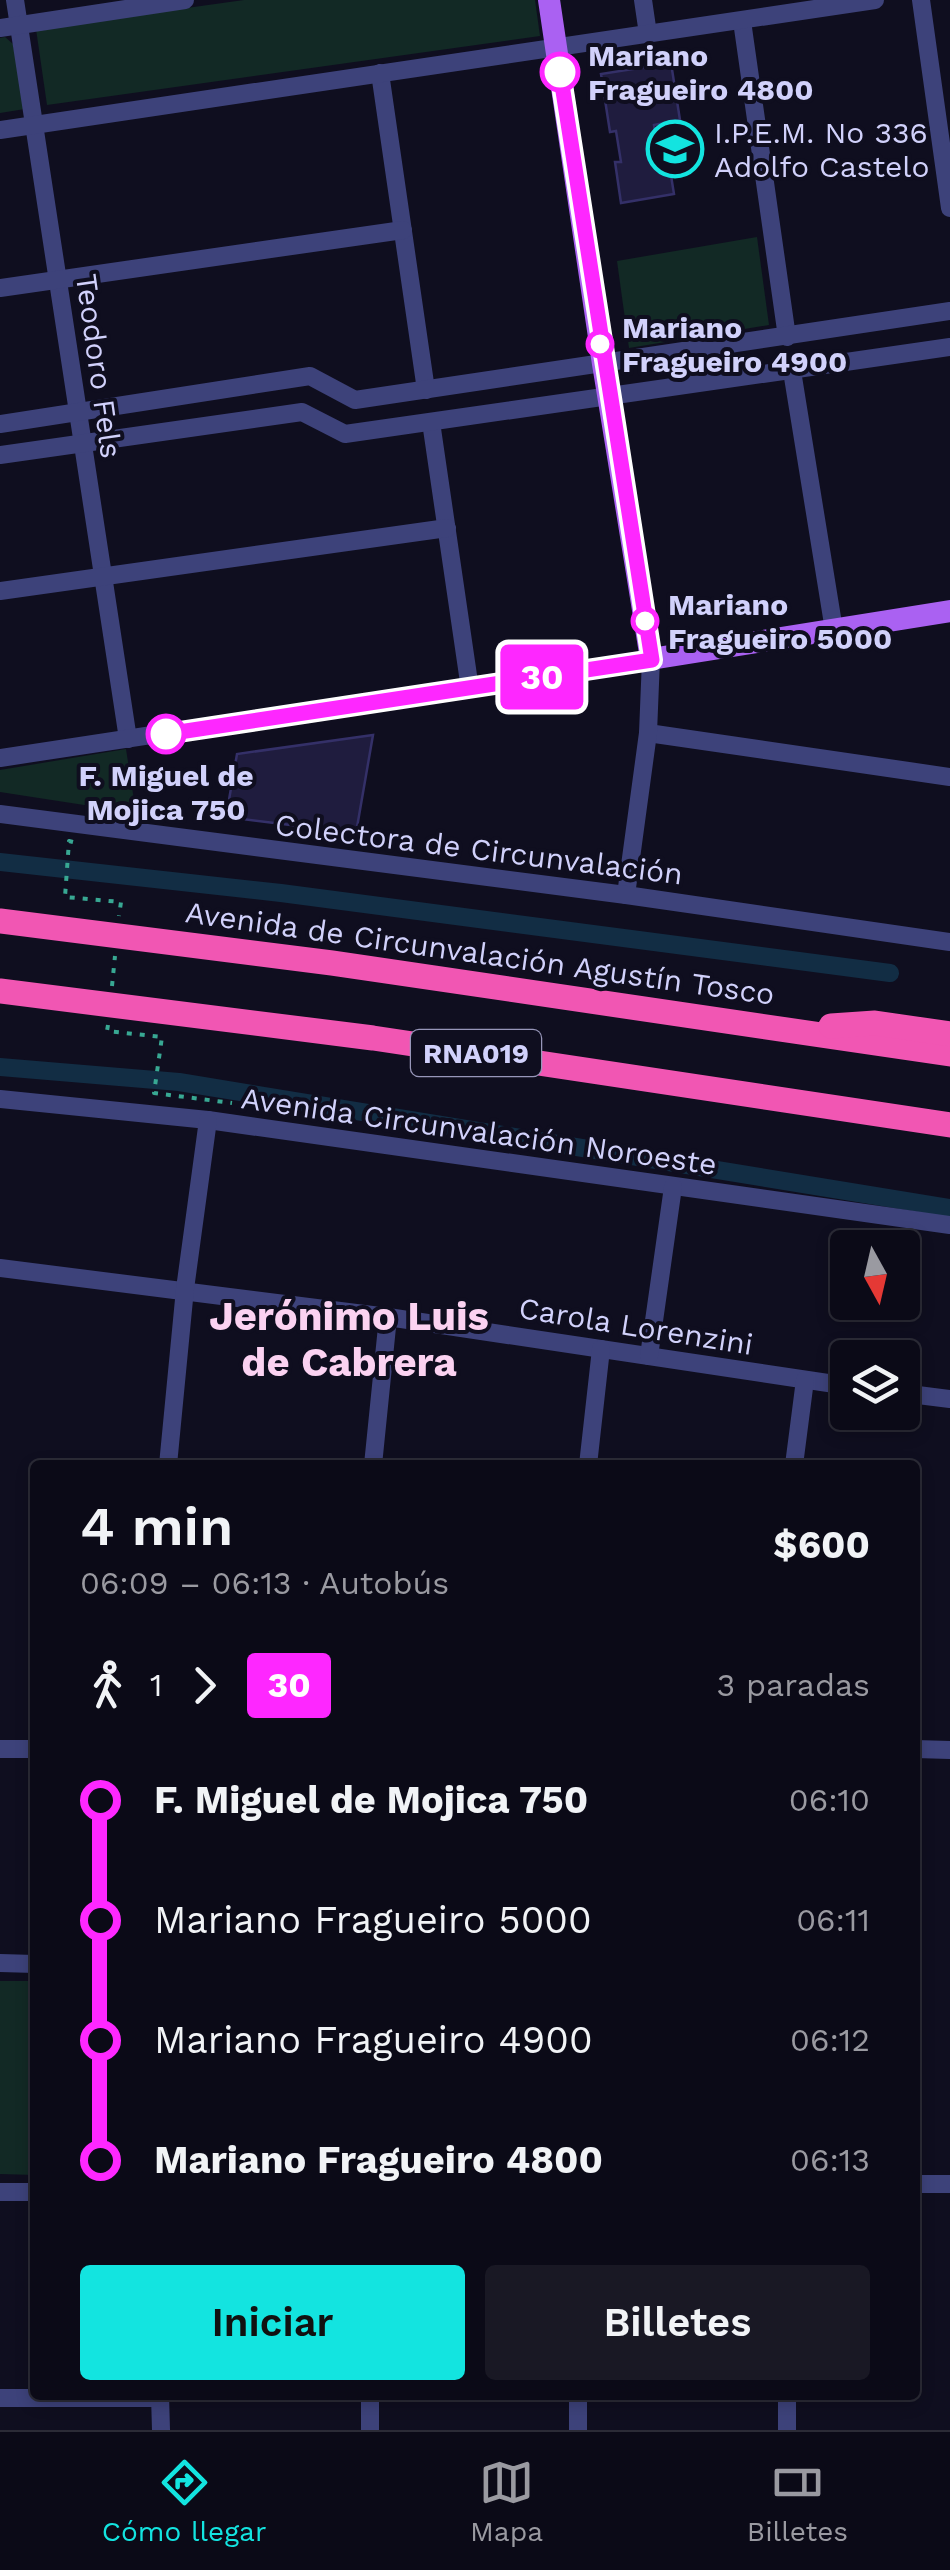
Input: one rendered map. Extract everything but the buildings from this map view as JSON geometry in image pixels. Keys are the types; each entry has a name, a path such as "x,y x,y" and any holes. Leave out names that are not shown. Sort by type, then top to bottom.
{"highway":[{"name":"Avenida de Circunvalación Agustín Tosco","path":"0,921 332,963 950,1054"},
{"name":"RNA019","path":"0,991 373,1038 950,1126"},
{"path":"782,1029 875,1023 950,1034"}],"main road":[{"path":"550,0 603,364 652,660 950,611"}],"street":[{"name":"Teodoro Fels","path":"15,0 9,27 35,124 128,739"},
{"path":"9,27 150,2 185,0"},
{"path":"643,0 648,34"},
{"path":"0,130 742,21 781,7 875,0"},
{"path":"921,0 950,208"},
{"path":"742,21 787,337"},
{"path":"380,73 426,390"},
{"path":"0,288 402,230"},
{"path":"0,424 310,376 355,400 950,311"},
{"path":"0,455 302,412 345,434 950,346"},
{"path":"792,372 834,630"},
{"path":"431,422 470,688"},
{"path":"0,592 446,528"},
{"path":"0,758 652,660 648,733 626,895"},
{"path":"648,733 950,777"},
{"name":"Colectora de Circunvalación","path":"0,814 626,895 950,942"},
{"name":"Avenida Circunvalación Noroeste","path":"0,1099 208,1120 950,1225"},
{"path":"168,1460 185,1289 208,1120"},
{"path":"649,1356 673,1187"},
{"name":"Carola Lorenzini","path":"0,1268 388,1316 830,1383"},
{"path":"374,1460 388,1316"},
{"path":"589,1460 601,1350"},
{"path":"795,1460 805,1380"},
{"path":"920,1396 950,1400"},
{"path":"0,1750 30,1749"},
{"path":"920,1749 950,1750"},
{"path":"0,1963 30,1964"},
{"path":"920,2184 950,2184"},
{"path":"0,2192 30,2192"},
{"path":"0,2398 30,2398"},
{"path":"160,2400 161,2430"},
{"path":"370,2400 370,2430"},
{"path":"578,2400 578,2430"},
{"path":"787,2430 788,2400"}],"path":[{"path":"89,844 69,842 65,897 121,902 119,920"},
{"path":"111,994 117,939"},
{"path":"109,1013 107,1031 162,1038 154,1093 232,1103"}],"green space":[{"path":"244,0 535,0 540,36 47,105 36,29"},
{"path":"5,37 13,44 25,109 0,113 0,38"},
{"path":"757,237 769,325 629,348 617,261"},
{"path":"126,749 136,813 0,792 0,770"},
{"path":"0,1981 30,1981 30,2175 0,2174"}],"waterway":[{"path":"0,862 281,893 890,973"},
{"path":"0,1067 179,1082 950,1208"}],"bus line":[{"name":"30","path":"166,734 652,660 560,72"}],"place":[{"name":"Mariano Fragueiro 4800","path":"560,72"},
{"name":"I.P.E.M. No 336 Adolfo Castelo","path":"675,149"},
{"name":"Mariano Fragueiro 4900","path":"600,344"},
{"name":"Mariano Fragueiro 5000","path":"645,621"},
{"name":"F. Miguel de Mojica 750","path":"166,734"}],"district":[{"name":"Jerónimo Luis de Cabrera","path":"349,1339"}]}
